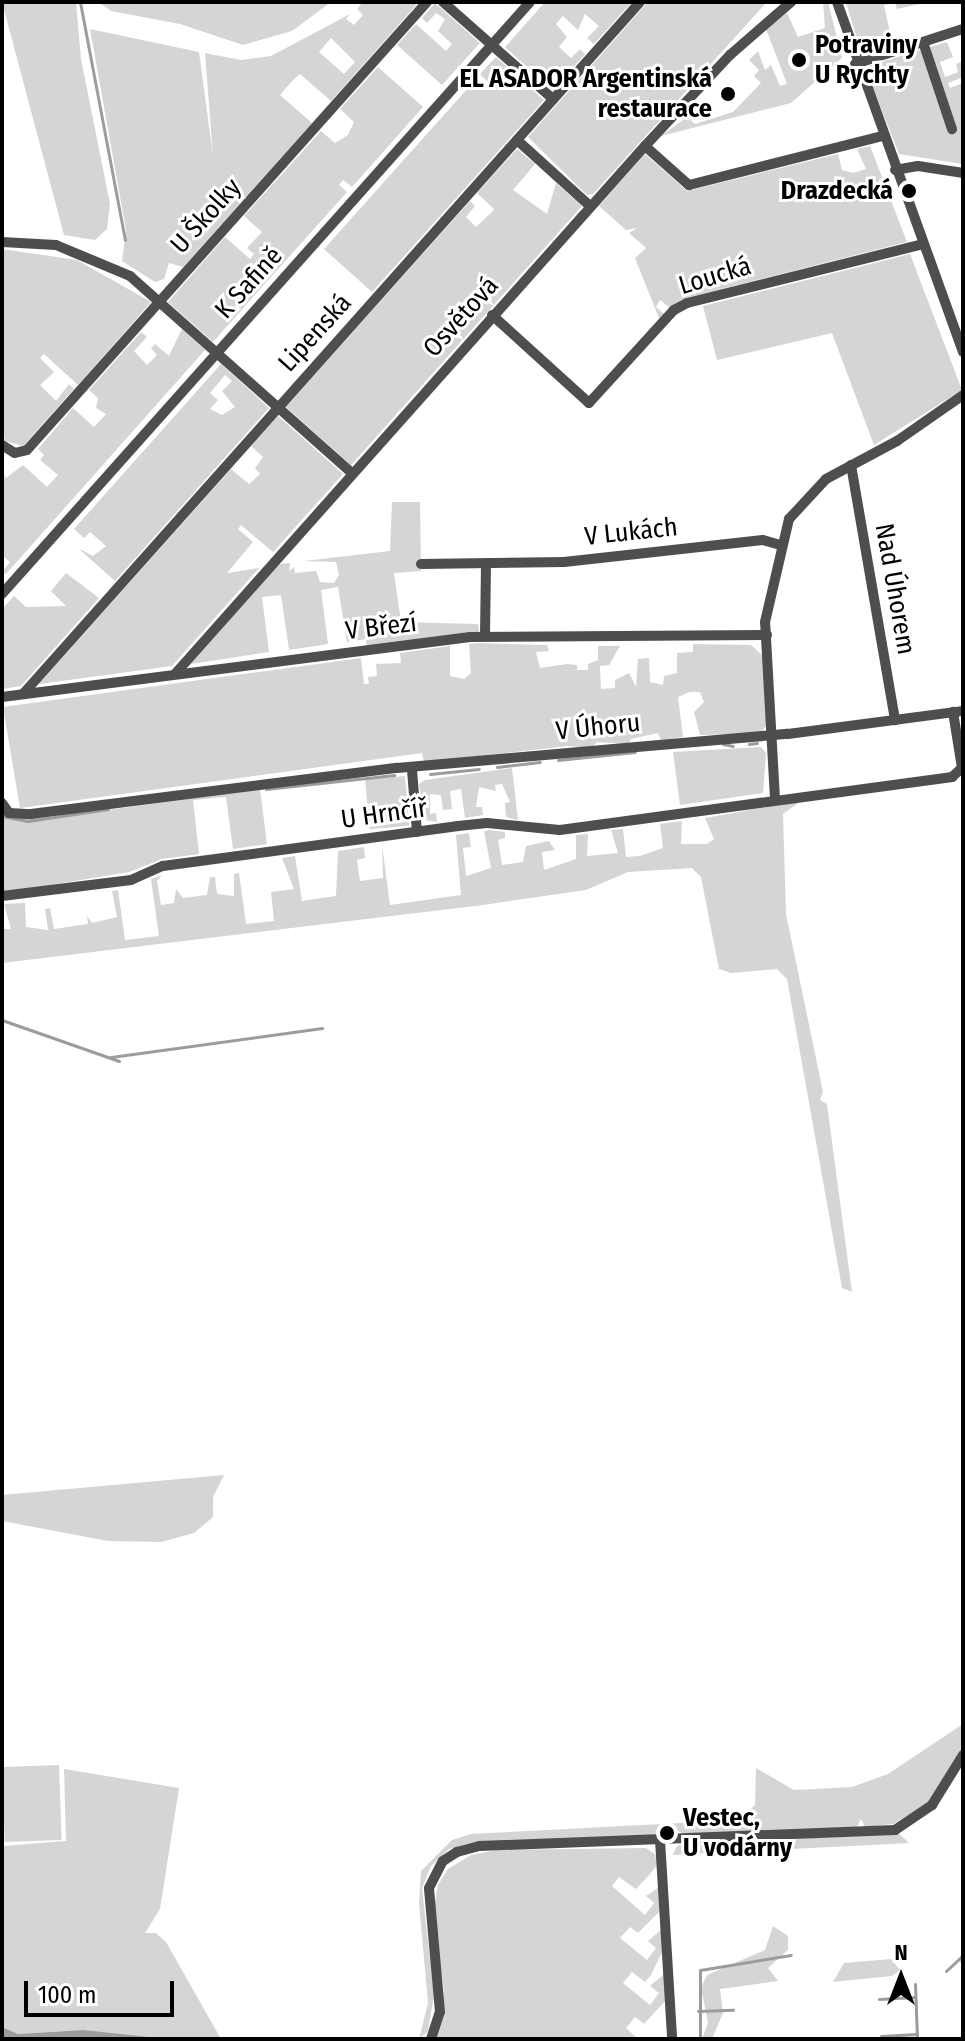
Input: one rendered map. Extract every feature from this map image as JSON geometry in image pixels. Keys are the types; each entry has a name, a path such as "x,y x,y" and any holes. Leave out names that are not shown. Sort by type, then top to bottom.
{"street":[{"name":"U Školky","path":"2,445 15,453 27,450 427,2"},
{"path":"443,2 553,99"},
{"name":"K Safině","path":"2,594 530,2"},
{"name":"Lipenská","path":"23,694 640,2"},
{"name":"Osvětová","path":"175,674 645,146 730,55 791,2"},
{"path":"837,2 855,64 963,352"},
{"path":"855,64 963,29"},
{"path":"923,42 952,129"},
{"path":"645,146 689,185 882,136"},
{"path":"517,140 590,206"},
{"path":"895,170 918,166 963,173"},
{"path":"2,242 56,245 130,276 352,473"},
{"name":"Loucká","path":"492,315 589,403 674,310 687,303 923,244"},
{"path":"775,799 766,607 781,545 799,503 851,465 963,395"},
{"name":"Nad Úhorem","path":"851,465 895,720"},
{"name":"V Lukách","path":"421,564 564,562 763,540 781,545"},
{"path":"485,636 486,563"},
{"name":"V Březí","path":"2,697 485,636 767,635"},
{"name":"V Úhoru","path":"2,803 9,813 31,814 412,770 773,735 958,711"},
{"name":"U Hrnčíř","path":"2,896 131,880 163,866 487,823 560,830 952,777 962,768 958,711"},
{"path":"412,770 417,832"},
{"path":"431,2039 440,2012 429,1888 443,1861 480,1846 895,1830 932,1805 963,1755"},
{"path":"660,1840 672,2039"}],"shaded area":[{"path":"2,2 76,2 81,59 110,204 107,229 95,240 64,235"},
{"path":"98,2 331,2 292,31 243,45 180,24 111,11"},
{"path":"363,2 419,2 331,101 300,74 294,79 280,95 312,123 183,267 169,263 164,279 155,282 122,261 126,230 90,29 199,52 213,156 205,53 241,60 271,56 350,14 346,19 354,25 363,15 357,9","holes":["331,38 355,62 344,74 319,52"]},
{"path":"545,2 632,2 594,44 587,38 599,26 585,14 578,30 563,16 556,24 567,37 559,47 571,58 580,49 585,54 553,90 505,47"},
{"path":"648,2 767,2 593,194 587,195 528,137"},
{"path":"823,2 828,2 842,58 791,103 661,136 687,117 695,124 733,112 761,83 754,76 759,70 749,60 758,51 765,70 771,65 780,86 787,84 766,29 787,13 798,37 825,28"},
{"path":"846,2 929,2 897,9 895,3 884,5 893,46 867,54 860,49"},
{"path":"435,3 480,43 442,85 397,45 416,24 446,51 452,44 438,31 445,19 436,13 427,23 422,18"},
{"path":"947,42 953,57 940,62 945,77 958,72 956,64 963,61 963,83 963,164 899,154 865,67","holes":["961,78 963,83 950,88 948,83"]},
{"path":"496,57 544,100 372,292 324,249 477,78 488,89 492,86 480,74"},
{"path":"378,67 423,107 352,187 343,180 339,185 347,192 213,342 168,302 225,237 250,259 254,254 247,248 262,232 244,216 321,131 335,143 348,135 354,122 340,109"},
{"path":"870,146 907,242 686,298 669,307 660,300 656,307 664,314 659,318 635,258 646,248 629,233 637,228 626,230 599,206 645,154 687,191 838,154 842,170 853,173 866,169 857,149"},
{"path":"517,149 535,164 513,190 547,214 556,183 582,206 351,465 286,407 470,201 475,206 466,217 476,227 492,212 494,209 477,193"},
{"path":"2,249 77,260 151,302 78,385 44,354 40,358 54,372 40,385 56,401 69,384 74,389 23,446 5,441 2,428"},
{"path":"910,254 962,390 874,445 832,333 717,360 703,306"},
{"path":"182,329 205,350 6,574 2,572 10,562 2,555 2,471 6,478 23,465 47,487 58,475 40,460 44,455 38,449 73,408 94,427 106,414 96,408 98,398 89,390 141,332 147,337 134,351 147,365 157,355 151,348 155,344 169,356"},
{"path":"221,364 269,408 115,581 78,548 93,556 106,546 90,532 84,538 74,529","holes":["225,375 232,381 222,391 235,407 222,415 210,409 218,400 210,393"]},
{"path":"278,416 343,474 273,552 241,525 238,529 253,542 227,573 259,568 172,666 39,684 231,469 249,484 260,474 255,468 263,457 251,446"},
{"path":"392,502 420,502 421,571 394,573 401,622 478,624 479,632 367,648 366,639 347,642 338,587 321,590 328,644 289,650 281,595 262,597 269,652 191,664 279,564 290,563 289,571 294,567 295,573 316,571 320,582 334,583 339,575 336,562 304,561 390,551"},
{"path":"66,573 99,598 21,686 2,689 2,609 14,596 26,607 66,606 51,591"},
{"path":"469,644 547,645 549,651 536,652 540,668 567,664 577,665 577,670 588,670 588,664 598,660 598,646 620,646 609,665 600,666 601,689 615,688 615,680 629,673 636,687 638,659 649,658 650,682 663,685 664,676 677,673 677,653 693,652 693,644 751,645 765,658 767,725 760,733 700,735 694,712 704,702 700,692 690,692 678,697 683,737 661,740 658,733 631,739 628,744 597,742 591,748 568,746 424,762 422,753 20,808 3,707 361,658 364,684 369,684 368,677 377,676 376,664 401,663 400,653 450,646 450,676 464,679 471,673"},
{"path":"761,747 766,753 763,793 680,805 673,752"},
{"path":"512,768 518,820 506,817 505,803 510,802 502,784 495,785 496,791 479,787 476,807 482,807 483,815 465,818 461,789 450,791 452,809 443,810 441,795 430,794 430,814 436,813 437,822 425,820 419,784 425,780"},
{"path":"405,776 409,826 370,829 365,779"},
{"path":"260,789 267,844 233,849 226,797 193,800 199,854 162,859 129,872 2,893 2,818 58,817"},
{"path":"801,801 783,814 786,914 823,1092 820,1100 827,1104 852,1292 842,1288 787,979 777,969 731,973 719,969 701,877 692,868 628,872 586,890 483,905 2,963 2,929 11,929 4,904 25,903 26,927 48,930 45,909 50,908 54,929 88,924 87,916 92,923 117,917 112,891 118,890 125,940 159,936 151,879 162,875 157,881 161,905 174,903 176,889 183,898 207,895 210,877 215,877 217,894 234,896 234,874 239,873 246,924 274,921 271,892 294,889 282,858 295,856 302,901 336,896 338,851 364,847 365,858 357,860 360,881 383,878 382,845 390,905 461,895 456,835 469,833 471,847 463,848 466,876 491,868 484,831 490,830 505,832 505,838 498,840 502,865 523,862 526,846 549,841 555,850 542,852 544,870 576,859 576,835 588,834 587,856 618,853 611,830 623,829 626,857 640,856 663,848 660,824 682,821 681,844 707,844 714,839 705,818"},
{"path":"224,1475 213,1497 213,1517 194,1533 161,1542 108,1541 2,1521 2,1495"},
{"path":"963,1724 963,1748 928,1803 893,1824 865,1827 861,1819 857,1827 687,1834 673,1830 639,1837 480,1842 449,1849 431,1866 422,1888 434,1995 428,2031 419,2039 428,2003 419,1903 421,1871 452,1840 471,1834 739,1820 755,1805 756,1768 794,1790 852,1787 888,1774"},
{"path":"59,1765 62,1840 5,1842 2,1767"},
{"path":"64,1769 179,1788 160,1909 145,1933 156,1933 166,1942 221,2039 130,2038 83,2030 18,2034 2,2027 2,1846 66,1841"},
{"path":"899,1834 909,1843 673,1855 677,1846 685,1844"},
{"path":"646,1848 655,1854 657,1865 650,1874 636,1889 619,1877 612,1886 645,1915 654,1903 646,1896 659,1887 660,1911 638,1933 630,1927 620,1938 647,1960 656,1948 648,1941 662,1929 663,1950 651,1975 645,1982 632,1972 623,1983 650,2005 659,1993 650,1986 664,1974 665,2001 644,2024 635,2017 626,2028 638,2039 436,2039 444,1991 433,1914 438,1885 448,1869 471,1855 497,1850"},
{"path":"773,1926 788,1936 788,1950 768,1968 778,1981 720,1989 723,2013 712,2039 702,2039 708,2023 701,1988 707,1975 765,1950"},
{"path":"891,1959 900,1970 892,1976 833,1982 844,1963"},
{"path":"2,2027 18,2034 83,2030 168,2039 2,2039"}],"waterway":[{"path":"80,2 125,240"},
{"path":"749,744 757,743"},
{"path":"723,744 733,746"},
{"path":"558,760 635,752"},
{"path":"497,767 540,762"},
{"path":"430,774 479,769"},
{"path":"266,789 394,775"},
{"path":"2,816 28,821 108,809"},
{"path":"2,1020 119,1061"},
{"path":"111,1057 322,1028"},
{"path":"700,2039 700,1970 791,1955"},
{"path":"946,1971 961,1957 963,1970"},
{"path":"915,1984 917,2039"},
{"path":"879,1999 915,1997"},
{"path":"698,2011 733,2010"},
{"path":"881,2036 917,2034"}],"place":[{"name":"Potraviny U Rychty","path":"799,60"},
{"name":"EL ASADOR Argentinská restaurace","path":"728,94"},
{"name":"Drazdecká","path":"909,191"},
{"name":"Vestec, U vodárny","path":"667,1833"}]}
